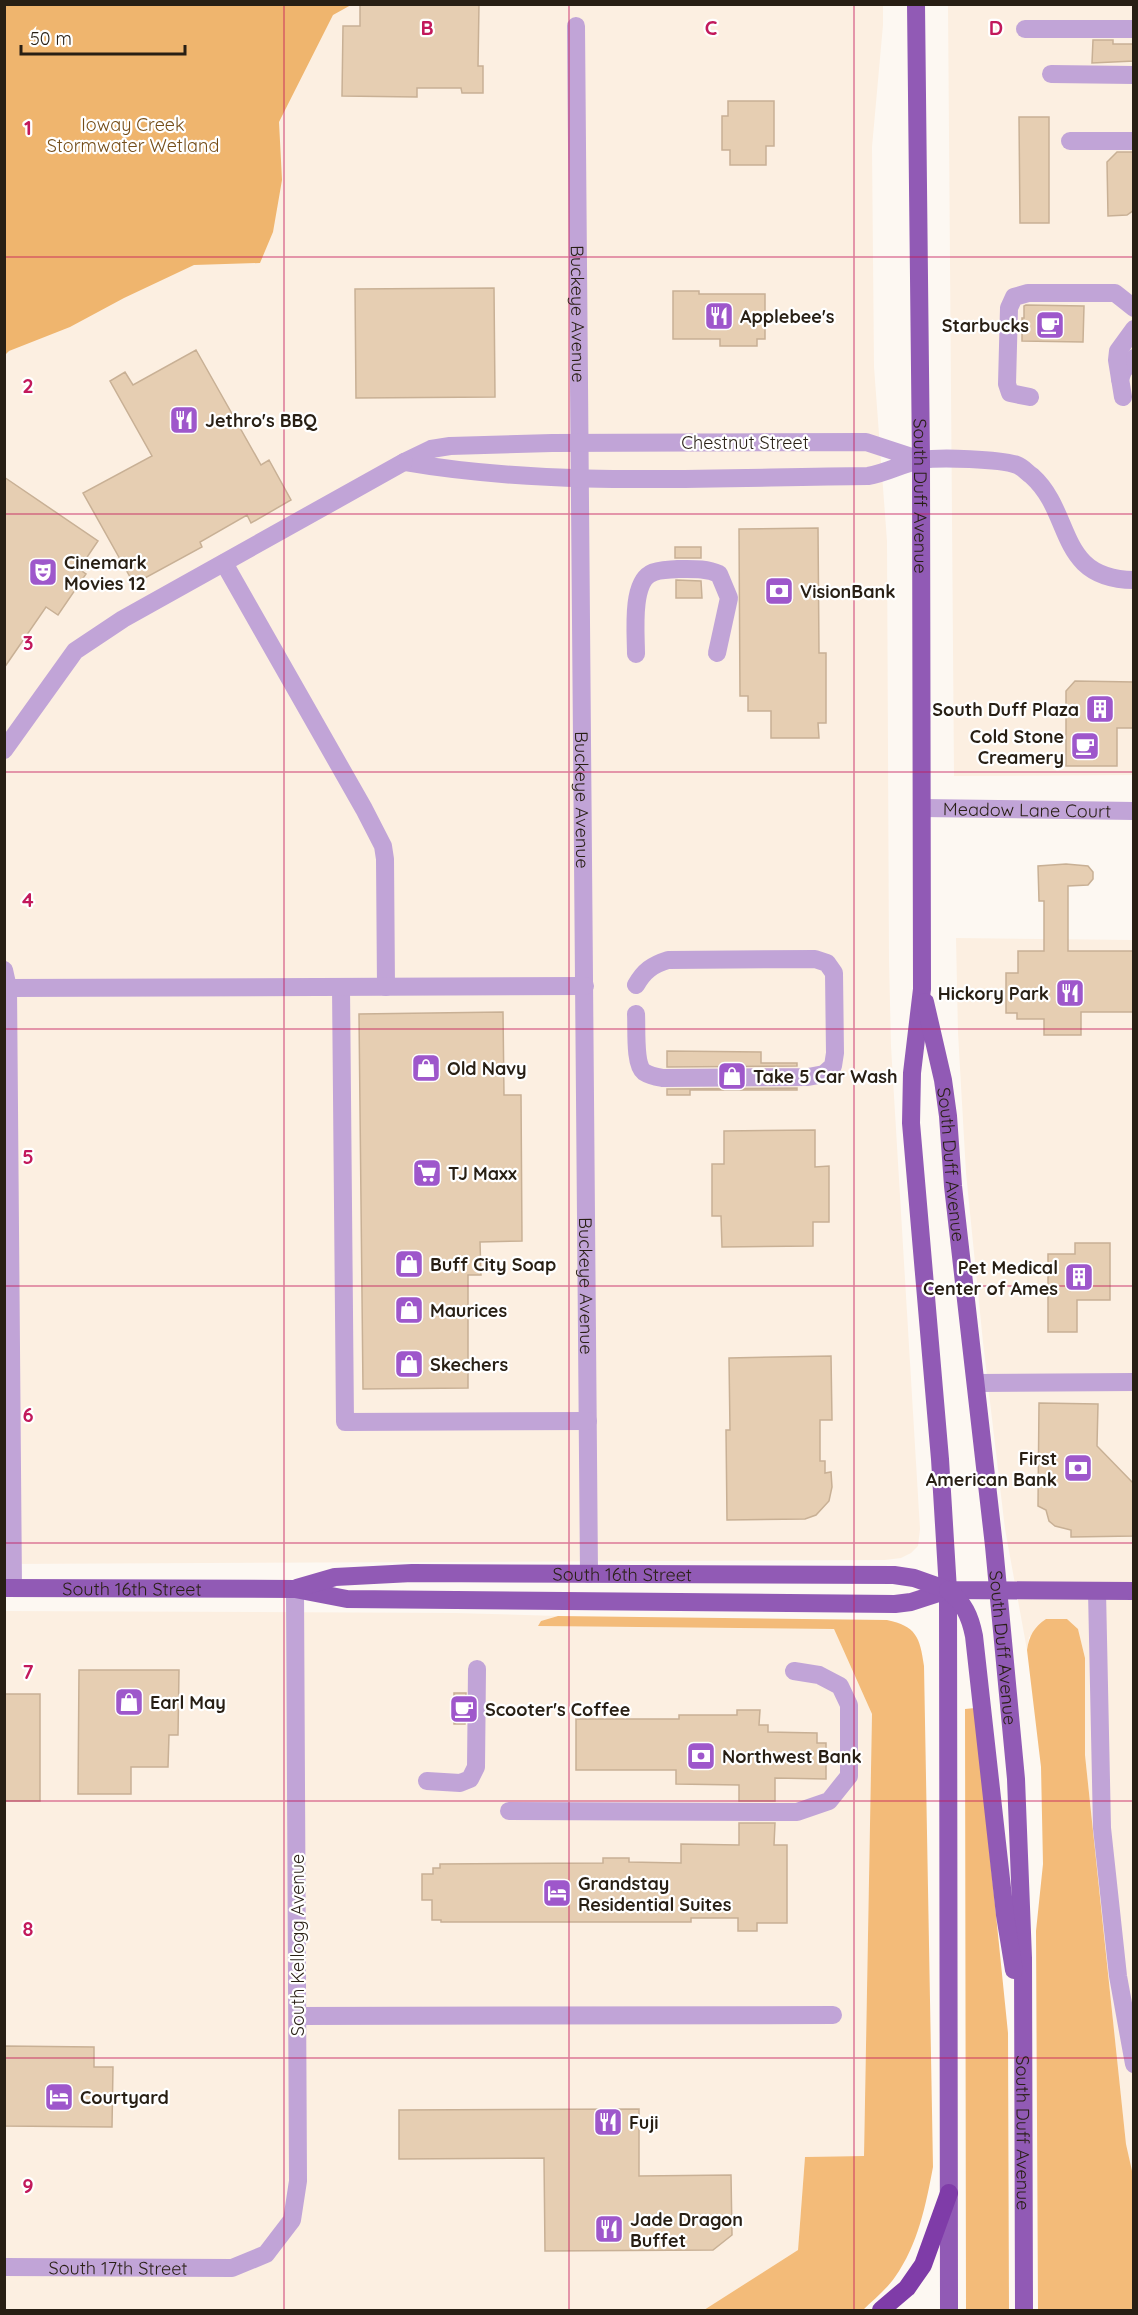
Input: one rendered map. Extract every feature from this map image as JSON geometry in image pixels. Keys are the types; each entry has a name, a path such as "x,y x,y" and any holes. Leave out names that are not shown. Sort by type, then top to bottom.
{"highway":[{"path":"881,2310 907,2288 923,2265 949,2193"}],"main road":[{"name":"South Duff Avenue","path":"916,4 921,460 922,989 912,1073 911,1122 940,1459 948,1590 949,2310"},
{"name":"South Duff Avenue","path":"922,989 943,1080 1016,1779 1023,1958 1024,2310"},
{"name":"South 16th Street","path":"295,1589 335,1577 354,1575 589,1574 894,1575 914,1578 948,1590"},
{"name":"South 16th Street","path":"9,1588 295,1589 346,1599 883,1604 911,1602 948,1590 1134,1591"},
{"path":"948,1590 966,1609 974,1636 1005,1915 1023,2027"}],"street":[{"name":"Buckeye Avenue","path":"576,27 589,1574"},
{"path":"1025,29 1134,29"},
{"path":"1051,74 1134,75"},
{"path":"1070,141 1134,141"},
{"path":"1030,397 1010,393 1007,384 1009,308 1014,297 1028,293 1124,294 1134,308"},
{"path":"1123,397 1117,360 1118,351 1134,329"},
{"path":"1120,378 1134,358"},
{"name":"Chestnut Street","path":"404,462 431,449 450,446 580,443 867,442 921,460"},
{"name":"Chestnut Street","path":"404,462 438,468 581,478 868,476 882,474 921,460"},
{"path":"921,460 984,460 1019,465 1039,483 1054,507 1069,545 1082,562 1105,576 1134,580"},
{"path":"4,750 75,651 123,619 404,462"},
{"path":"224,563 383,846 386,987"},
{"path":"636,654 637,601 640,585 650,574 666,570 709,569 719,574 729,598 717,653"},
{"name":"Meadow Lane Court","path":"922,808 1134,811"},
{"path":"636,985 643,974 654,964 668,960 815,959 827,963 834,973 835,1053 833,1066 824,1074 808,1077 663,1078 648,1075 641,1070 637,1055 636,1014"},
{"path":"4,970 8,988 9,1588"},
{"path":"8,988 585,986"},
{"path":"341,987 345,1422 588,1422"},
{"path":"976,1383 1134,1382"},
{"name":"South Kellogg Avenue","path":"232,2268 266,2254 292,2220 298,2181 295,1589"},
{"path":"1097,1591 1102,1828 1118,1976 1134,2064"},
{"path":"427,1782 460,1783 470,1779 476,1767 477,1669"},
{"path":"509,1811 797,1812 829,1801 849,1776 849,1705 840,1686 819,1675 794,1671"},
{"path":"298,2016 833,2015"},
{"name":"South 17th Street","path":"4,2267 232,2268"}],"shaded area":[{"path":"263,5 883,5 872,147 874,367 887,541 891,1046 920,1529 918,1546 901,1558 885,1560 5,1564 4,269"},
{"path":"948,5 1133,5 1133,775 954,776"},
{"path":"956,938 1133,940 1133,2180 1126,2144 1085,1755 1085,1658 1078,1629 1067,1619 1029,1637 1027,1650 1005,1529 966,1173 958,1033"},
{"path":"5,1611 456,1613 558,1616 541,1621 539,1626 834,1629 872,1714 864,2156 805,2157 798,2250 704,2310 5,2310"},
{"path":"558,1616 887,1620 904,1626 915,1634 918,1640 924,1666 933,2167 924,2210 910,2252 892,2281 863,2310 704,2310 798,2250 805,2157 864,2156 872,1714 834,1629 538,1626 541,1621"},
{"path":"1046,1619 1067,1619 1078,1629 1085,1658 1085,1755 1126,2144 1134,2180 1133,2310 1038,2310 1036,1931 1043,1864 1041,1767 1027,1650 1033,1632"},
{"path":"975,1708 1008,2033 1009,2310 966,2310 965,1709"}],"green space":[{"name":"Ioway Creek Stormwater Wetland","path":"5,4 351,5 333,15 279,122 282,180 273,232 260,263 194,265 70,327 9,351 5,355"}],"building":[{"path":"360,4 479,4 478,66 483,66 483,93 462,93 461,88 417,88 417,97 342,96 343,26 360,26"},
{"path":"1093,40 1113,40 1113,44 1134,44 1134,61 1092,63"},
{"path":"728,101 774,101 774,146 766,146 766,165 730,165 730,150 722,150 722,116 728,116"},
{"path":"1019,117 1049,117 1049,223 1020,223"},
{"path":"1117,152 1134,152 1134,210 1127,215 1108,216 1107,162"},
{"path":"494,288 495,397 356,398 355,289"},
{"name":"Applebee's","path":"673,291 699,291 699,294 765,294 765,339 757,339 757,346 720,346 720,339 673,339"},
{"name":"Starbucks","path":"1024,306 1084,306 1083,342 1022,341 1022,318 1024,318"},
{"name":"Jethro's BBQ","path":"196,350 261,465 269,460 291,500 251,523 247,515 200,542 202,547 134,584 83,493 152,456 110,381 125,372 133,385"},
{"name":"Cinemark Movies 12","path":"4,477 98,541 79,569 86,574 58,615 46,607 4,668"},
{"name":"VisionBank","path":"818,528 819,653 826,653 826,723 818,723 819,738 771,738 771,711 748,711 748,696 740,696 739,529"},
{"path":"675,547 701,547 701,558 675,558"},
{"path":"676,580 701,581 702,598 676,598"},
{"name":"South Duff Plaza","path":"1075,681 1134,682 1134,728 1117,728 1117,766 1066,766 1066,691"},
{"name":"Hickory Park","path":"1066,864 1088,866 1093,872 1093,879 1088,885 1068,886 1068,951 1134,951 1134,1012 1081,1012 1081,1035 1044,1035 1044,1019 1017,1019 1017,1013 1006,1013 1006,973 1018,973 1018,951 1044,951 1044,901 1039,901 1038,866"},
{"path":"503,1012 504,1095 521,1095 522,1241 480,1242 481,1275 468,1275 468,1388 363,1389 359,1014"},
{"path":"667,1051 761,1052 761,1063 797,1063 797,1066 667,1067"},
{"path":"797,1088 797,1090 690,1090 690,1095 667,1095 667,1089"},
{"path":"815,1130 815,1167 829,1166 829,1222 813,1222 813,1246 722,1247 721,1216 712,1216 712,1164 724,1164 724,1131"},
{"name":"Pet Medical Center of Ames","path":"1075,1243 1110,1243 1110,1300 1077,1300 1077,1332 1048,1332 1048,1254 1075,1254"},
{"path":"831,1356 832,1420 820,1420 820,1461 825,1461 825,1473 831,1472 832,1487 829,1501 816,1515 805,1519 727,1520 726,1430 730,1430 729,1358"},
{"name":"First American Bank","path":"1039,1403 1098,1404 1097,1446 1134,1484 1134,1536 1071,1537 1071,1530 1055,1526 1049,1521 1046,1510 1038,1506"},
{"name":"Earl May","path":"79,1670 179,1670 178,1735 169,1735 168,1767 131,1767 131,1794 78,1794"},
{"path":"454,1693 466,1693 465,1724 454,1724"},
{"path":"4,1694 40,1694 40,1801 4,1801"},
{"name":"Northwest Bank","path":"737,1710 760,1710 759,1725 768,1725 768,1732 817,1733 817,1743 826,1743 826,1779 775,1778 775,1801 739,1801 739,1785 676,1784 676,1770 576,1770 576,1719 679,1719 679,1715 737,1715"},
{"name":"Grandstay Residential Suites","path":"739,1823 775,1823 774,1845 787,1845 787,1923 757,1923 757,1931 738,1931 738,1918 691,1918 691,1922 441,1922 441,1920 432,1920 432,1900 422,1900 422,1874 433,1874 433,1868 440,1868 440,1864 603,1863 603,1858 629,1858 629,1862 681,1863 681,1844 739,1845"},
{"name":"Courtyard","path":"4,2046 94,2047 94,2067 113,2067 112,2127 4,2126"},
{"path":"639,2109 639,2176 731,2175 732,2235 713,2250 545,2251 544,2158 399,2159 399,2110"}],"place":[{"name":"Applebee's","path":"719,316"},
{"name":"Starbucks","path":"1050,325"},
{"name":"Jethro's BBQ","path":"184,420"},
{"name":"Cinemark Movies 12","path":"43,572"},
{"name":"VisionBank","path":"779,591"},
{"name":"South Duff Plaza","path":"1100,709"},
{"name":"Cold Stone Creamery","path":"1085,746"},
{"name":"Hickory Park","path":"1070,993"},
{"name":"Old Navy","path":"426,1068"},
{"name":"Take 5 Car Wash","path":"732,1076"},
{"name":"TJ Maxx","path":"427,1173"},
{"name":"Buff City Soap","path":"409,1264"},
{"name":"Pet Medical Center of Ames","path":"1079,1277"},
{"name":"Maurices","path":"409,1310"},
{"name":"Skechers","path":"409,1364"},
{"name":"First American Bank","path":"1078,1468"},
{"name":"Earl May","path":"129,1702"},
{"name":"Scooter's Coffee","path":"464,1709"},
{"name":"Northwest Bank","path":"701,1756"},
{"name":"Grandstay Residential Suites","path":"557,1893"},
{"name":"Courtyard","path":"59,2097"},
{"name":"Fuji","path":"608,2122"},
{"name":"Jade Dragon Buffet","path":"609,2229"}]}
